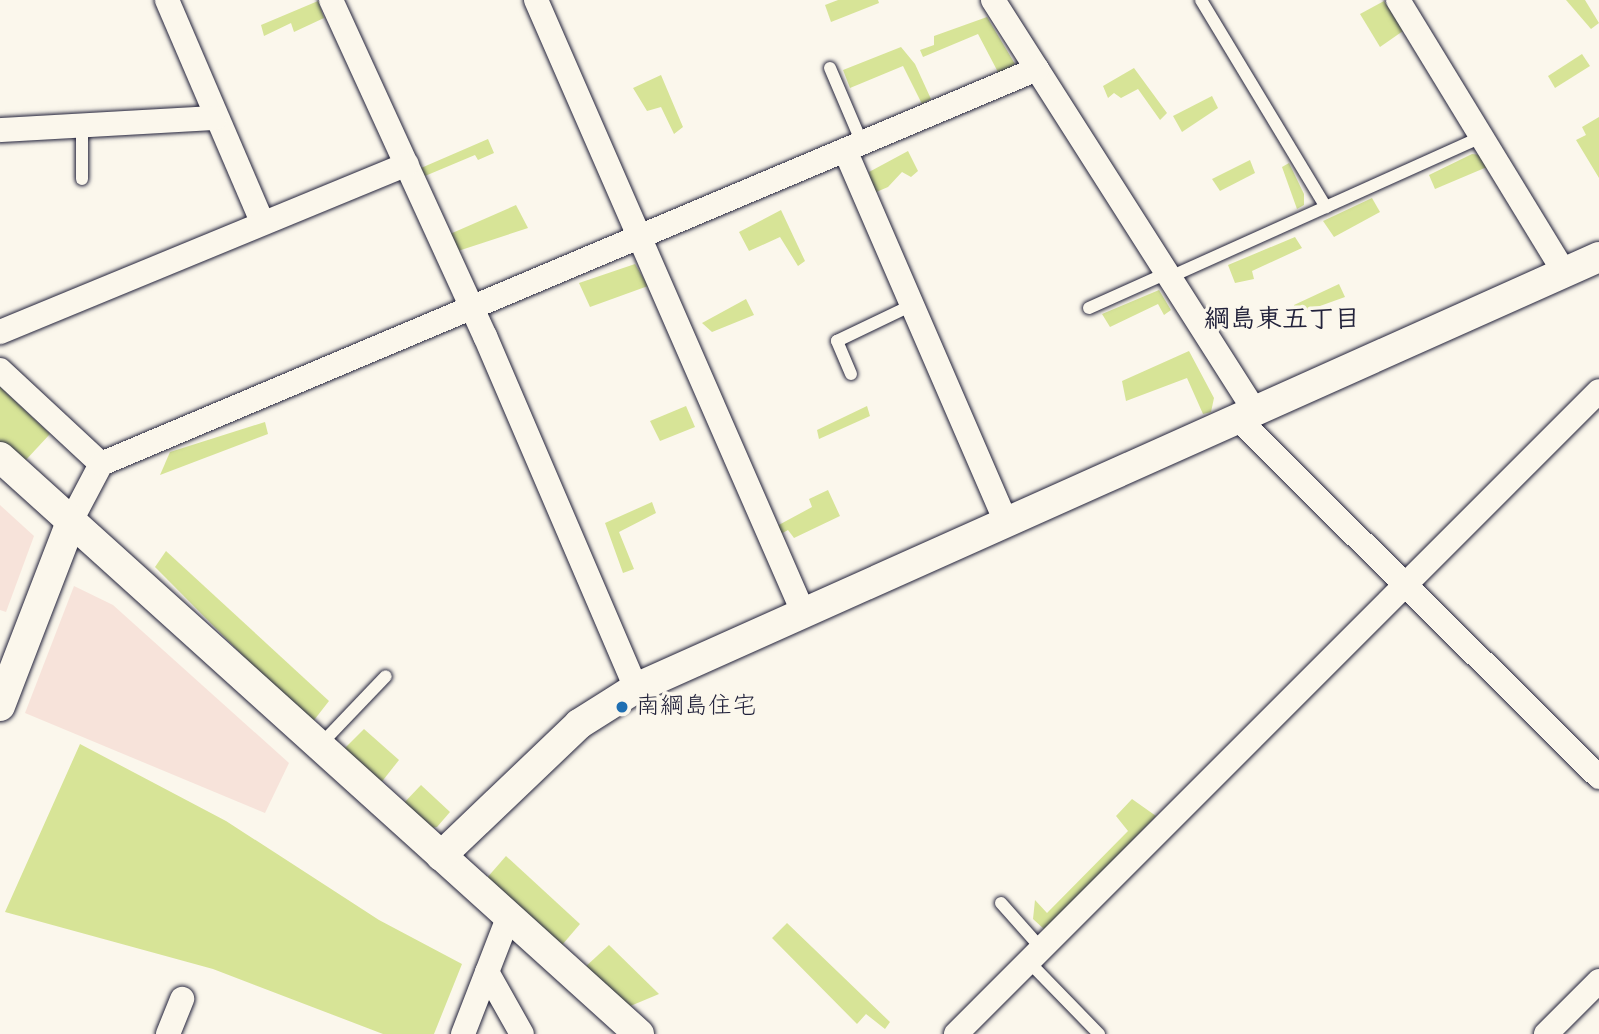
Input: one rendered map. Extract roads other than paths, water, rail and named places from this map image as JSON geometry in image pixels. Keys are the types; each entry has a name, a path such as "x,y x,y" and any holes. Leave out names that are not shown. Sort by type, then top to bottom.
{"street":[{"path":"167,0 215,118 262,222"},
{"path":"331,0 472,307 636,688"},
{"path":"536,0 803,612"},
{"path":"993,0 1168,275 1248,416 1402,583 1599,777"},
{"path":"1398,0 1564,272"},
{"path":"0,706 72,519 101,464 472,307 641,239 1037,69"},
{"path":"0,130 215,118"},
{"path":"854,147 912,305 1006,522"},
{"path":"0,332 407,164"},
{"path":"441,856 579,724 636,688 1599,257"},
{"path":"0,370 101,464"},
{"path":"969,1030 1035,955 1402,583 1599,391"},
{"path":"0,457 72,519 508,918 639,1034"},
{"path":"463,1034 508,918"},
{"path":"487,972 522,1034"},
{"path":"1546,1034 1599,981"},
{"path":"168,1034 182,999"}],"lane":[{"path":"1201,0 1326,207"},
{"path":"830,68 854,147"},
{"path":"82,125 82,179"},
{"path":"1089,308 1482,137"},
{"path":"851,374 837,341 912,305"},
{"path":"320,745 386,676"},
{"path":"1001,903 1035,955 1098,1034"}],"place":[{"name":"南綱島住宅","path":"622,707"}],"district":[{"name":"綱島東五丁目","path":"1282,321"}]}
